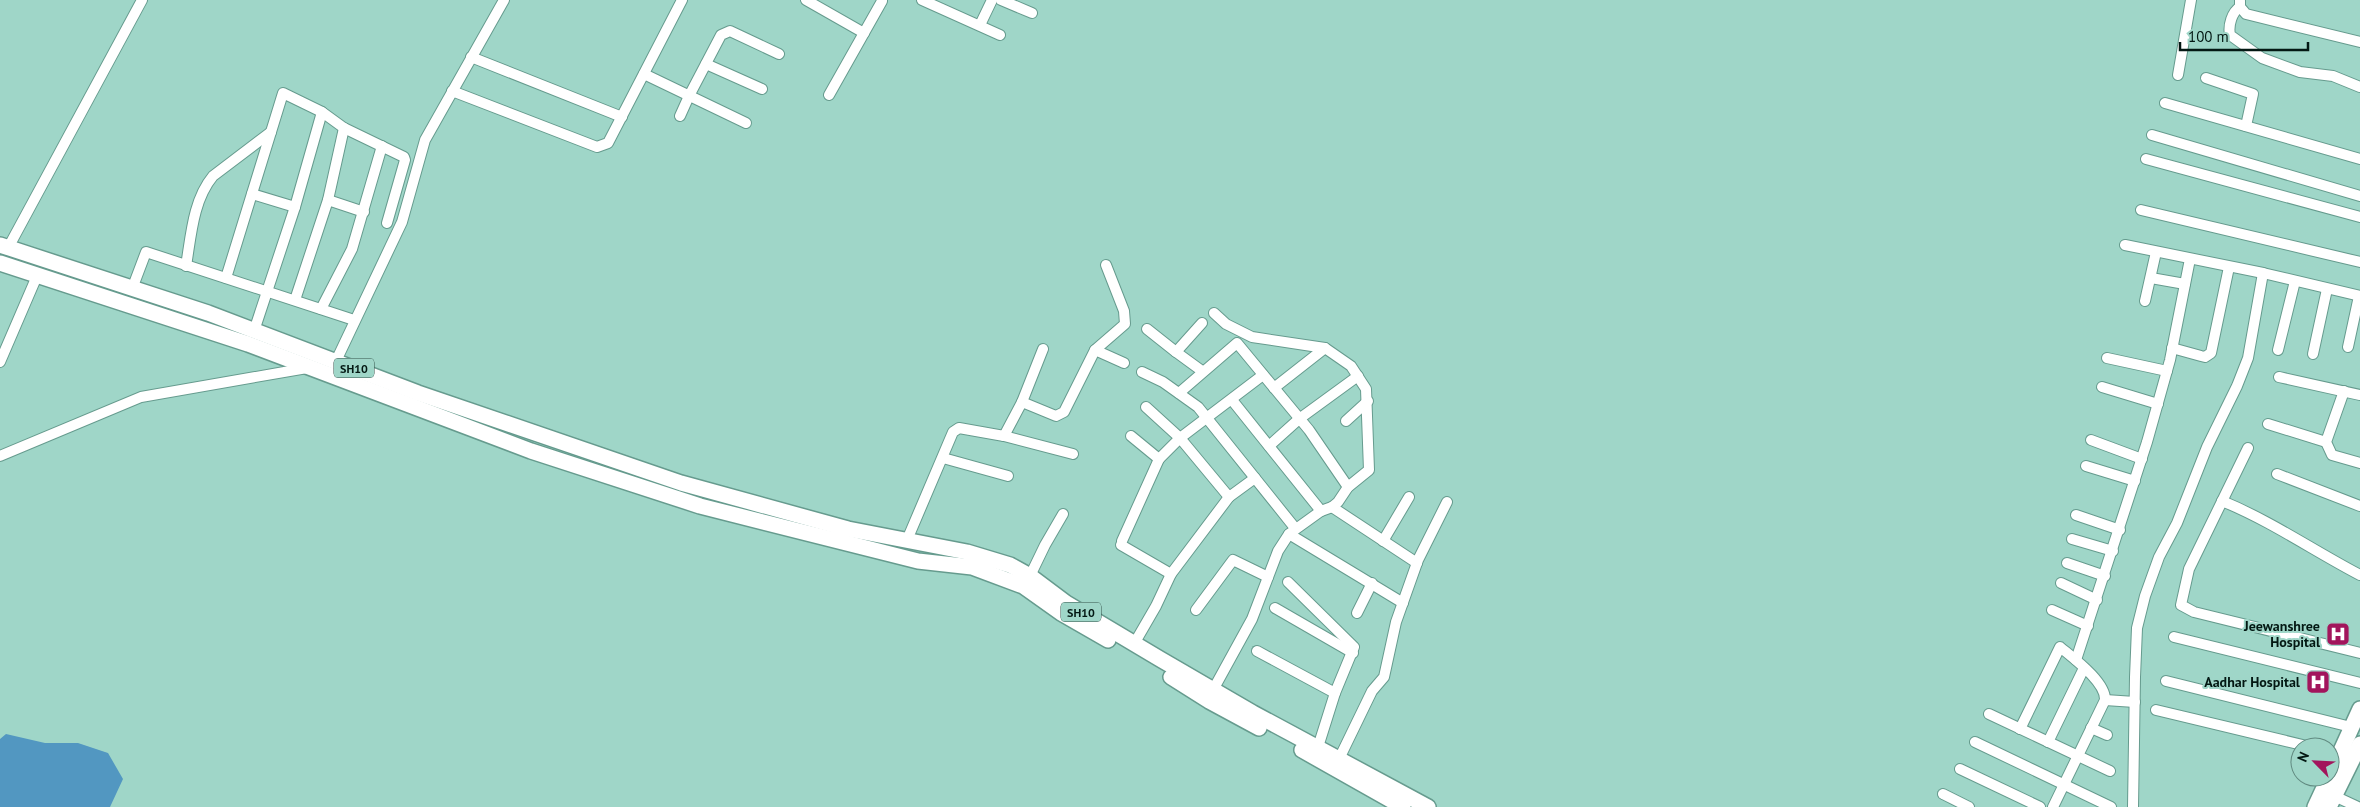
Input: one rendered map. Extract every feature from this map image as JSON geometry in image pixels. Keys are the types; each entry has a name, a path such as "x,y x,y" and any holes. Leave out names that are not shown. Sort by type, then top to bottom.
{"main road":[{"name":"SH10","path":"4,246 208,313 336,361 354,376 531,451 700,506 918,561 972,567 1022,586 1061,613 1158,664 1213,690 1428,807"},
{"name":"SH10","path":"0,263 248,344 310,367 354,376 418,393 681,483 848,529 996,559 1020,569 1066,603 1134,644 1209,701 1403,807"},
{"path":"2315,807 2329,798 2341,755 2360,709"},
{"path":"2341,755 2360,744"}],"street":[{"path":"4,246 142,0"},
{"path":"336,361 402,222 425,140 504,0"},
{"path":"452,91 597,147 608,143 682,0"},
{"path":"806,0 864,32"},
{"path":"922,0 1000,35"},
{"path":"980,26 992,0"},
{"path":"1001,0 1032,12"},
{"path":"2178,76 2191,0"},
{"path":"829,95 882,1"},
{"path":"2360,42 2246,14 2240,3 2233,14 2229,29 2230,35 2262,58 2300,72 2333,76 2360,87"},
{"path":"680,116 721,35 730,31 779,54"},
{"path":"471,57 622,117"},
{"path":"706,64 762,89"},
{"path":"644,74 746,123"},
{"path":"2206,78 2254,94 2246,126"},
{"path":"226,278 283,94 322,112 344,128 401,153 406,160 387,223"},
{"path":"2165,103 2360,159"},
{"path":"254,330 295,206 322,112"},
{"path":"295,300 328,200 344,128"},
{"path":"186,266 193,219 207,183 213,176 271,132"},
{"path":"2152,135 2360,196"},
{"path":"321,309 352,249 382,146"},
{"path":"2146,159 2360,217"},
{"path":"252,194 295,206"},
{"path":"328,200 364,212"},
{"path":"2142,210 2360,262"},
{"path":"2125,245 2263,273 2359,296 2348,347"},
{"path":"132,289 146,252 354,320"},
{"path":"2145,301 2156,252"},
{"path":"2076,660 2120,530 2158,404 2167,371 2190,259"},
{"path":"1022,402 1056,416 1064,412 1095,350 1125,324 1124,311 1106,265"},
{"path":"2172,348 2205,357 2210,353 2229,267"},
{"path":"2133,807 2137,628 2145,596 2159,557 2177,523 2207,447 2237,386 2248,358 2263,273"},
{"path":"0,362 4,341 37,276"},
{"path":"2151,278 2185,284"},
{"path":"2278,350 2295,281"},
{"path":"2314,354 2327,289"},
{"path":"1213,690 1252,620 1278,551 1292,531 1321,511 1332,508 1348,487 1370,470 1366,389 1351,366 1325,348 1252,337 1226,324 1214,313"},
{"path":"1176,352 1202,323"},
{"path":"1147,329 1202,371"},
{"path":"1179,393 1202,371 1237,343 1299,419 1348,487"},
{"path":"1274,388 1325,348"},
{"path":"1004,436 1022,402 1043,349"},
{"path":"1095,350 1124,363"},
{"path":"2107,358 2167,371"},
{"path":"0,456 141,397 310,367"},
{"path":"1142,372 1163,382 1198,407 1254,478 1292,531 1403,603"},
{"path":"1171,574 1121,543 1159,459 1180,438 1264,375"},
{"path":"1268,446 1299,419 1358,376"},
{"path":"2279,376 2360,395"},
{"path":"2102,387 2158,404"},
{"path":"2344,391 2326,442 2332,455 2360,463"},
{"path":"1232,400 1321,511"},
{"path":"1346,420 1368,401"},
{"path":"1146,407 1180,438 1229,496"},
{"path":"2268,424 2326,442"},
{"path":"907,540 954,432 959,428 1004,436 1073,454"},
{"path":"1131,436 1159,459"},
{"path":"2091,440 2142,459"},
{"path":"2248,448 2190,569 2181,605 2194,612 2360,654"},
{"path":"943,458 1008,476"},
{"path":"2086,466 2135,480"},
{"path":"2277,474 2360,506"},
{"path":"1134,644 1156,606 1171,574 1229,496 1254,478"},
{"path":"1383,541 1409,497"},
{"path":"2222,501 2251,513 2314,552 2360,576"},
{"path":"1340,759 1369,697 1384,677 1396,622 1417,563 1447,502"},
{"path":"1332,508 1417,563"},
{"path":"1030,576 1063,514"},
{"path":"2076,515 2120,530"},
{"path":"2072,539 2113,551"},
{"path":"1196,610 1233,560 1268,577"},
{"path":"2067,563 2105,576"},
{"path":"1288,582 1353,645 1353,653 1335,693 1318,747"},
{"path":"1357,613 1372,583"},
{"path":"2061,583 2097,600"},
{"path":"1275,608 1353,653"},
{"path":"2052,610 2088,626"},
{"path":"2174,637 2360,683"},
{"path":"2020,729 2060,647 2076,660 2103,689 2105,700 2052,807"},
{"path":"1258,652 1335,693"},
{"path":"2048,742 2084,668"},
{"path":"2166,681 2351,727"},
{"path":"2105,700 2135,702"},
{"path":"2156,710 2290,742"},
{"path":"1989,714 2110,771"},
{"path":"2091,728 2107,735"},
{"path":"1975,742 2063,786 2111,807"},
{"path":"1960,769 2040,807"},
{"path":"1943,794 1969,807"},
{"path":"2329,798 2358,807"}],"water":[{"path":"6,734 45,743 78,743 108,753 123,779 110,807 0,807 0,739"}],"place":[{"name":"Jeewanshree Hospital","path":"2338,634"},
{"name":"Aadhar Hospital","path":"2318,682"}]}
